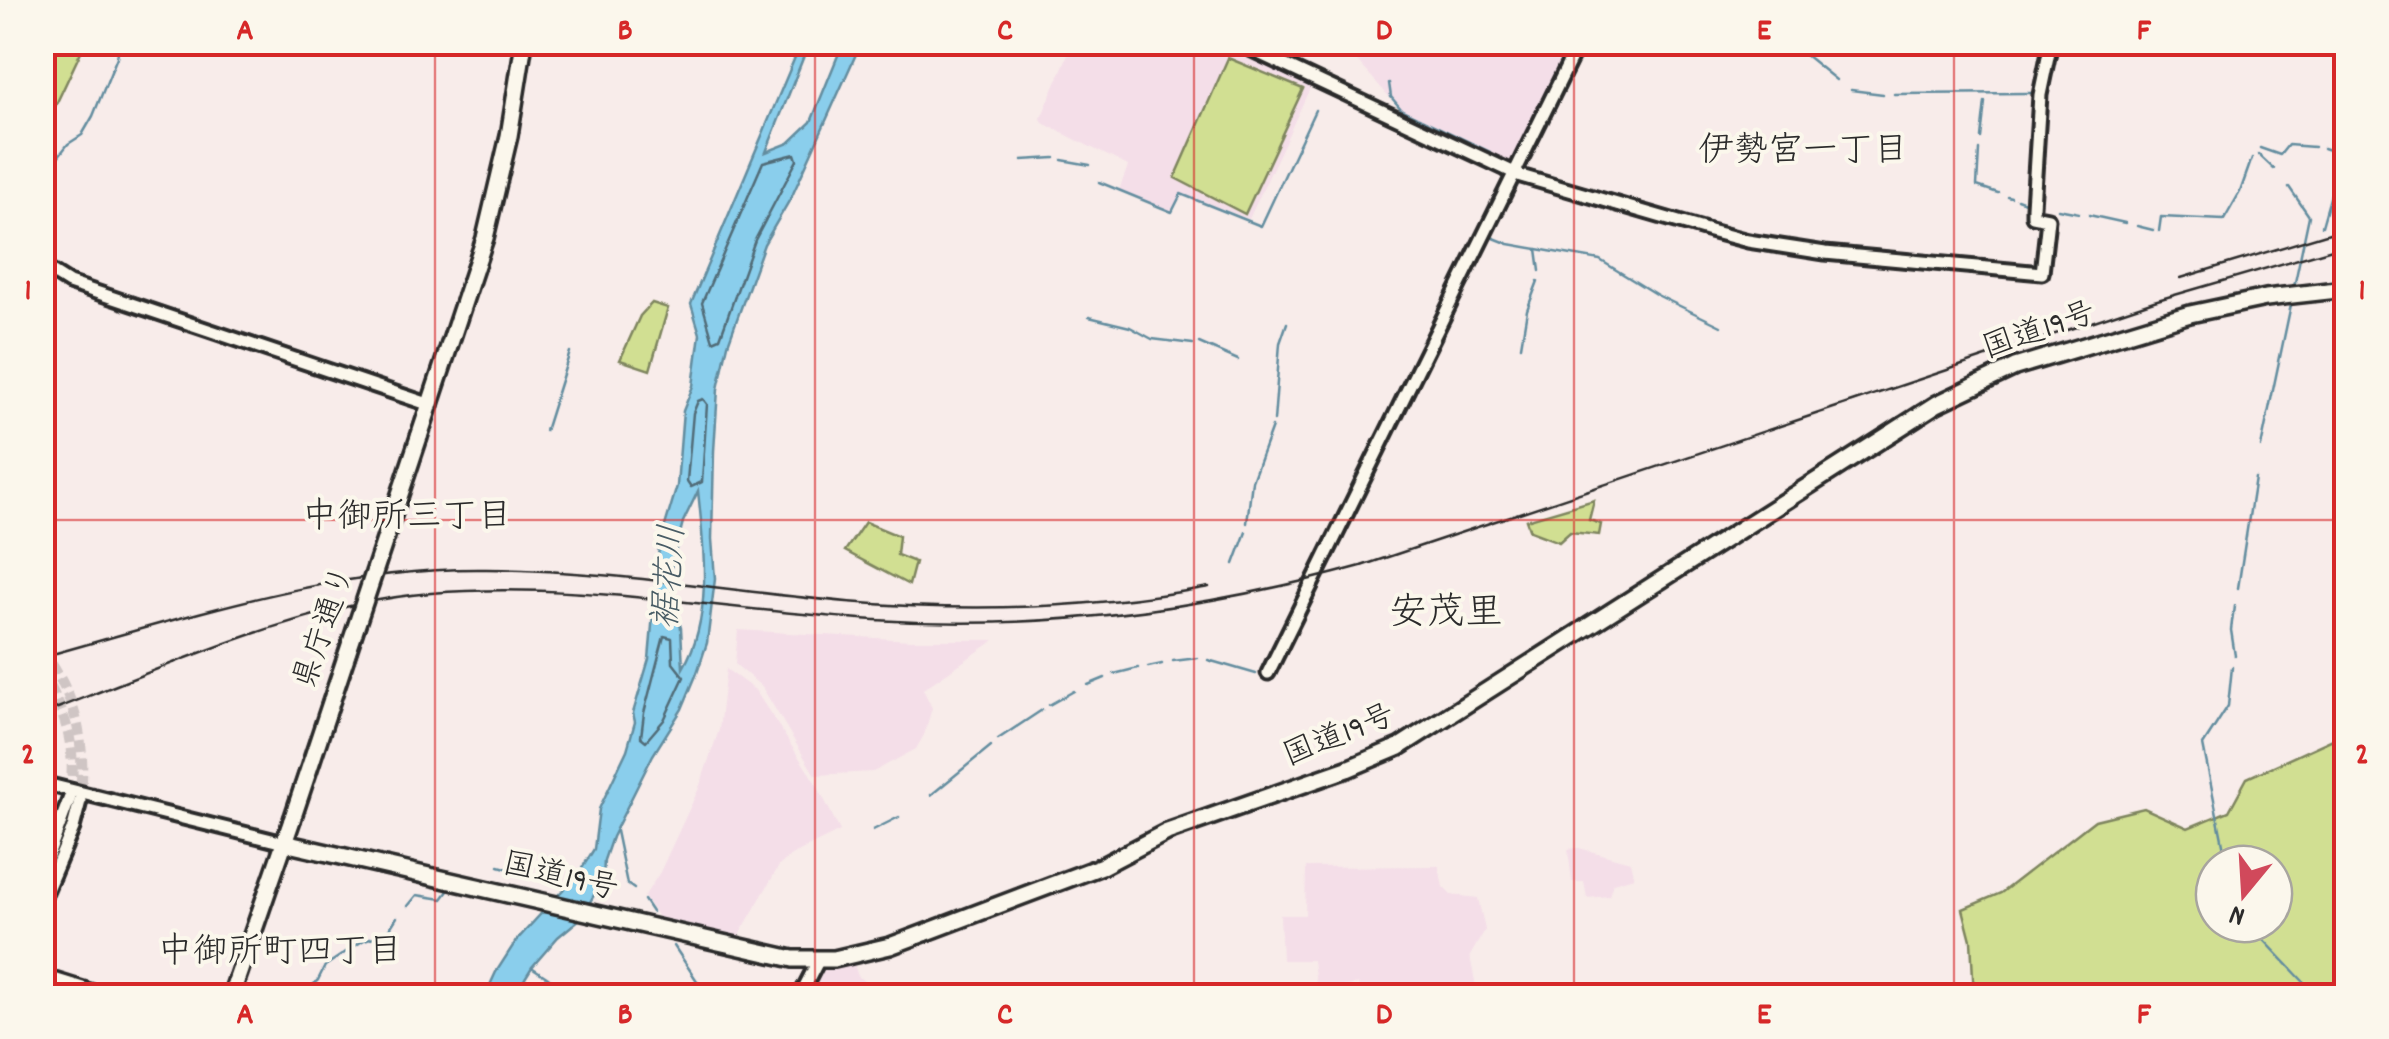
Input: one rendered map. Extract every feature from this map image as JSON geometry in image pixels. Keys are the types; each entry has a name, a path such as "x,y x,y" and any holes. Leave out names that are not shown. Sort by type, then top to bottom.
{"highway":[{"name":"県庁通り","path":"231,996 431,405 494,202 524,42"},
{"name":"国道19号","path":"284,842 793,959 818,961 871,952 1102,866 1167,832 1399,747 1936,404 2011,369 2228,304 2346,289"}],"main road":[{"path":"42,977 103,996"},
{"path":"42,986 72,996"}],"street":[{"path":"1235,42 1514,173 1748,241 1826,253 2042,273 2048,219 2033,216 2034,190 2040,98 2051,42"},
{"path":"1268,673 1579,42"},
{"path":"42,266 69,283 431,405"},
{"path":"42,783 284,842"},
{"path":"42,872 75,799 42,901"},
{"path":"800,996 818,961"}],"shaded area":[{"path":"1528,42 1561,56 1563,62 1514,163 1401,110 1352,55 1354,50 1371,50 1378,43"},
{"path":"1073,43 1220,43 1311,86 1249,219 1181,193 1173,213 1119,190 1128,166 1043,123 1041,118"},
{"path":"738,630 911,640 995,640 923,689 932,708 916,749 873,772 815,775 762,687 735,664"},
{"path":"726,669 755,690 817,785 840,831 791,855 779,866 737,939 662,923 644,897 660,872 699,788 719,730"},
{"path":"1579,848 1630,862 1634,877 1613,883 1609,896 1587,898 1584,882 1572,882 1568,849"},
{"path":"1439,866 1443,887 1451,895 1478,898 1485,930 1470,956 1478,996 1361,996 1358,984 1317,992 1313,960 1282,960 1280,915 1305,915 1306,867"},
{"path":"854,965 858,976 871,987 864,996 806,996 822,970"}],"green space":[{"path":"42,43 85,43 43,132"},
{"path":"1228,58 1303,89 1245,214 1175,178"},
{"path":"652,303 668,308 650,370 620,360 640,316"},
{"path":"1594,500 1589,520 1601,524 1599,535 1570,532 1559,542 1530,531 1526,520"},
{"path":"865,522 899,536 897,555 915,562 909,585 845,551"},
{"path":"2346,733 2346,996 1974,996 1971,940 1963,909 2001,893 2095,820 2144,808 2188,828 2229,811 2247,778"}],"water":[{"path":"801,43 809,43 766,152 789,143 811,122 843,43 861,43 792,196 764,244 728,344 718,389 714,451 715,579 707,643 697,673 682,709 653,755 612,837 604,860 603,880 580,919 532,967 514,996 485,996 516,941 581,870 594,849 599,809 627,750 649,659 659,546 677,486 683,411 693,386 700,334 691,304","holes":["698,491 704,558 703,605 693,648 683,668 681,628 670,592 671,568 683,522"]}],"waterway":[{"path":"48,170 68,144 82,135 93,116 120,42"},
{"path":"1789,42 1836,80"},
{"path":"1375,48 1380,56"},
{"path":"1389,83 1391,97 1402,110 1490,152"},
{"path":"1851,90 1883,94"},
{"path":"1894,94 2031,93"},
{"path":"1981,138 1985,102"},
{"path":"1099,182 1172,212 1181,194 1261,226 1315,110"},
{"path":"2260,148 2280,155 2288,145 2314,147"},
{"path":"2323,148 2344,155"},
{"path":"1979,150 1977,186 1998,193"},
{"path":"2258,154 2274,169"},
{"path":"1022,160 1055,158"},
{"path":"2159,231 2161,217 2224,220 2240,192 2252,158"},
{"path":"1062,160 1090,165"},
{"path":"2336,185 2346,164"},
{"path":"2289,187 2309,216 2294,287"},
{"path":"2322,226 2331,194"},
{"path":"2007,196 2011,197"},
{"path":"2017,199 2025,202"},
{"path":"2058,209 2079,213"},
{"path":"2089,215 2125,223"},
{"path":"2137,226 2153,230"},
{"path":"1489,236 1509,244 1600,260 1657,295 1721,326"},
{"path":"1537,249 1540,271"},
{"path":"1521,346 1527,310 1538,281"},
{"path":"2261,447 2292,300"},
{"path":"1089,317 1130,327 1152,339 1193,344"},
{"path":"1274,421 1280,343 1287,323"},
{"path":"1199,343 1238,360"},
{"path":"545,431 570,352"},
{"path":"1247,523 1252,481 1272,427"},
{"path":"2238,588 2255,478"},
{"path":"1234,564 1246,532"},
{"path":"2234,606 2231,630 2235,656"},
{"path":"1173,661 1198,658"},
{"path":"1208,660 1256,674"},
{"path":"1148,667 1162,664"},
{"path":"2223,844 2203,745 2228,706 2232,667"},
{"path":"1114,674 1138,668"},
{"path":"1088,685 1105,678"},
{"path":"1049,705 1074,691"},
{"path":"998,739 1042,710"},
{"path":"931,795 991,746"},
{"path":"873,830 899,817"},
{"path":"616,831 627,884 634,889"},
{"path":"499,866 506,868"},
{"path":"408,906 417,895 442,899 448,891"},
{"path":"644,900 652,912"},
{"path":"302,996 325,966 364,940 387,933 397,917"},
{"path":"2268,944 2317,996"},
{"path":"674,946 707,996"},
{"path":"533,968 568,991"}],"tunnel":[{"path":"42,651 64,686 77,722 82,760 80,801"},
{"path":"42,672 68,732 72,762 70,797"}],"railway":[{"path":"2181,278 2346,228"},
{"path":"42,714 284,624 383,599 431,593 487,590 598,594 937,623 1120,614 1241,595 1361,566 2154,301 2346,245"},
{"path":"42,657 261,597 373,576 429,571 577,573 847,602 938,607 1074,604 1209,587"}],"district":[{"name":"伊勢宮一丁目","path":"1803,153"},
{"name":"中御所三丁目","path":"407,519"},
{"name":"安茂里","path":"1446,615"},
{"name":"中御所町四丁目","path":"280,954"}],"water label":[{"name":"裾花川","path":"672,577"}]}
